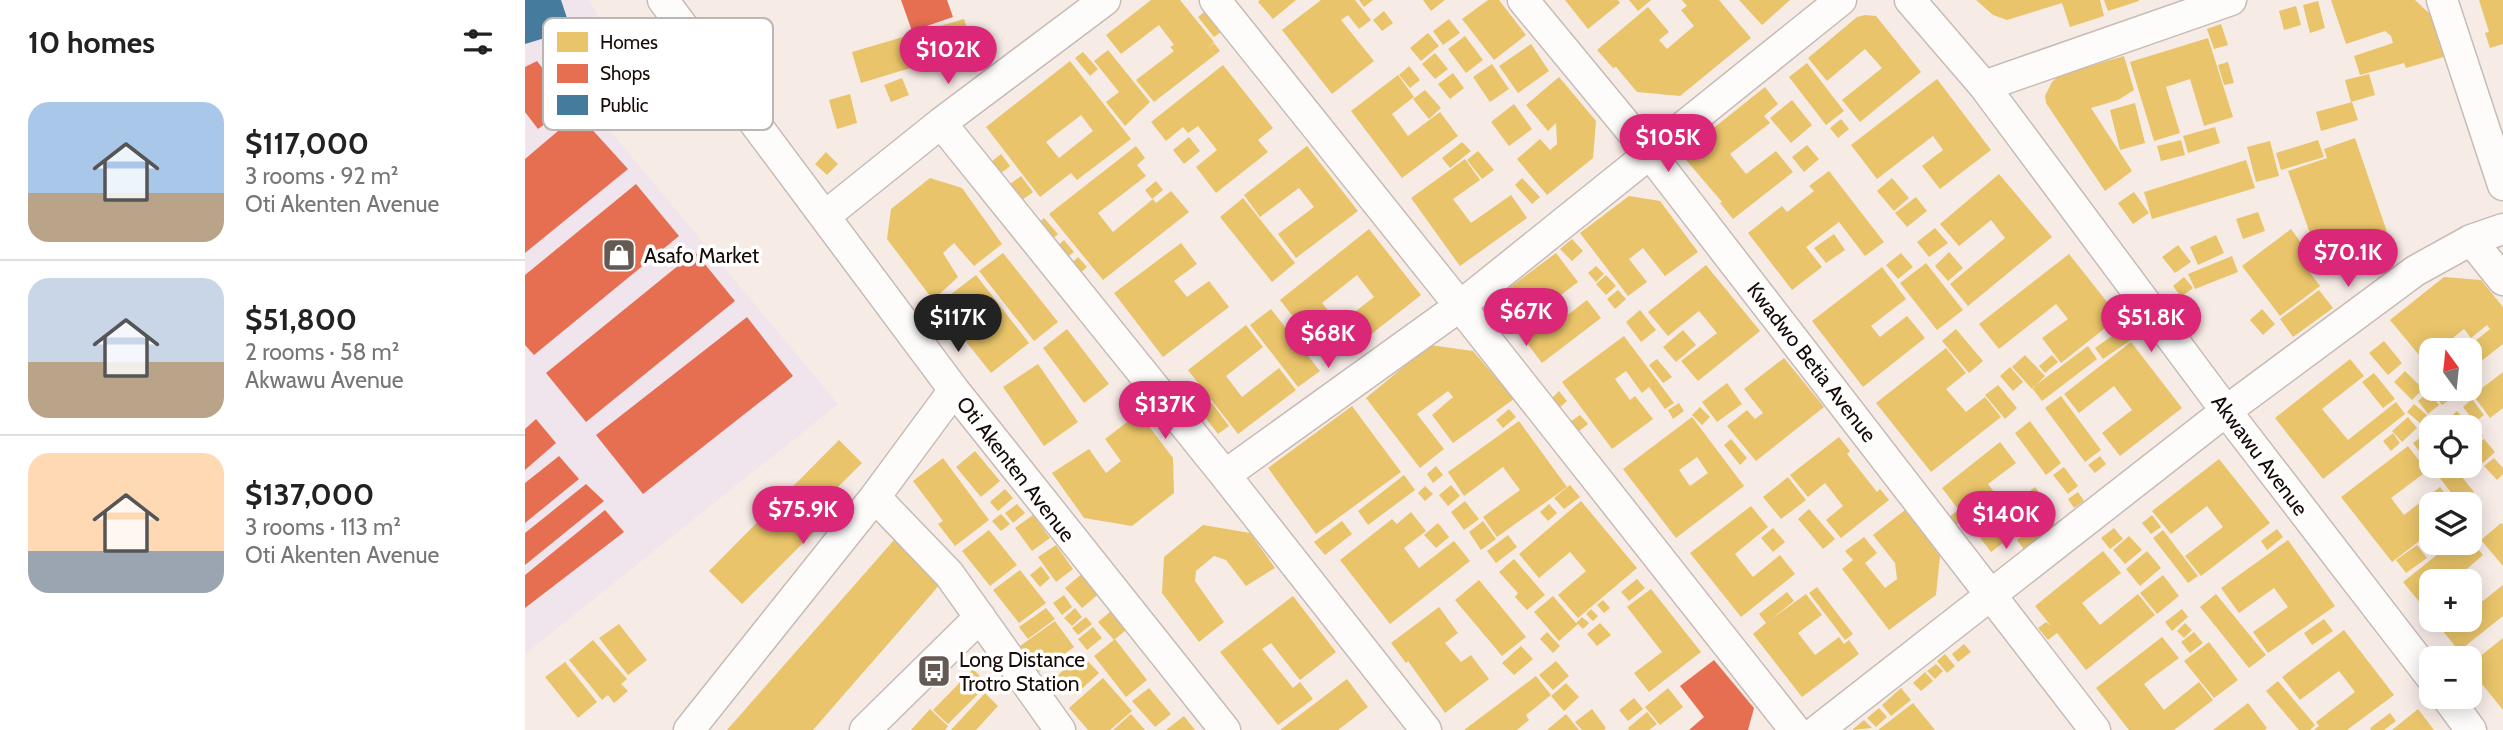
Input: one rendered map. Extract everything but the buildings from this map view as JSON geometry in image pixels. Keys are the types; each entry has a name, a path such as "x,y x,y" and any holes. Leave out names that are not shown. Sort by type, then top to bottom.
{"street":[{"name":"Oti Akenten Avenue","path":"663,0 676,18"},
{"path":"825,216 941,122 1105,0"},
{"path":"1215,0 1795,730"},
{"name":"Kwadwo Betia Avenue","path":"1523,0 1651,155 2095,730"},
{"path":"1225,475 1460,306 1841,0"},
{"name":"Akwawu Avenue","path":"1910,0 1984,86 2226,411 2419,661"},
{"path":"1984,86 2231,0"},
{"path":"2442,0 2503,185"},
{"path":"941,122 1426,730"},
{"name":"Oti Akenten Avenue","path":"759,130 954,390 1225,730"},
{"path":"1818,730 2226,411 2415,271 2472,240 2503,229"},
{"path":"2472,240 2503,281"},
{"path":"689,730 875,497 954,390"},
{"path":"875,497 949,574 1047,725"},
{"path":"865,730 979,617"},
{"path":"2456,709 2472,730"}],"shaded area":[{"name":"Asafo Market","path":"525,0 588,0 599,18 543,18 543,130 609,130 838,404 525,654"}],"place":[{"name":"Asafo Market","path":"619,255"},
{"name":"Long Distance Trotro Station","path":"934,671"}]}
